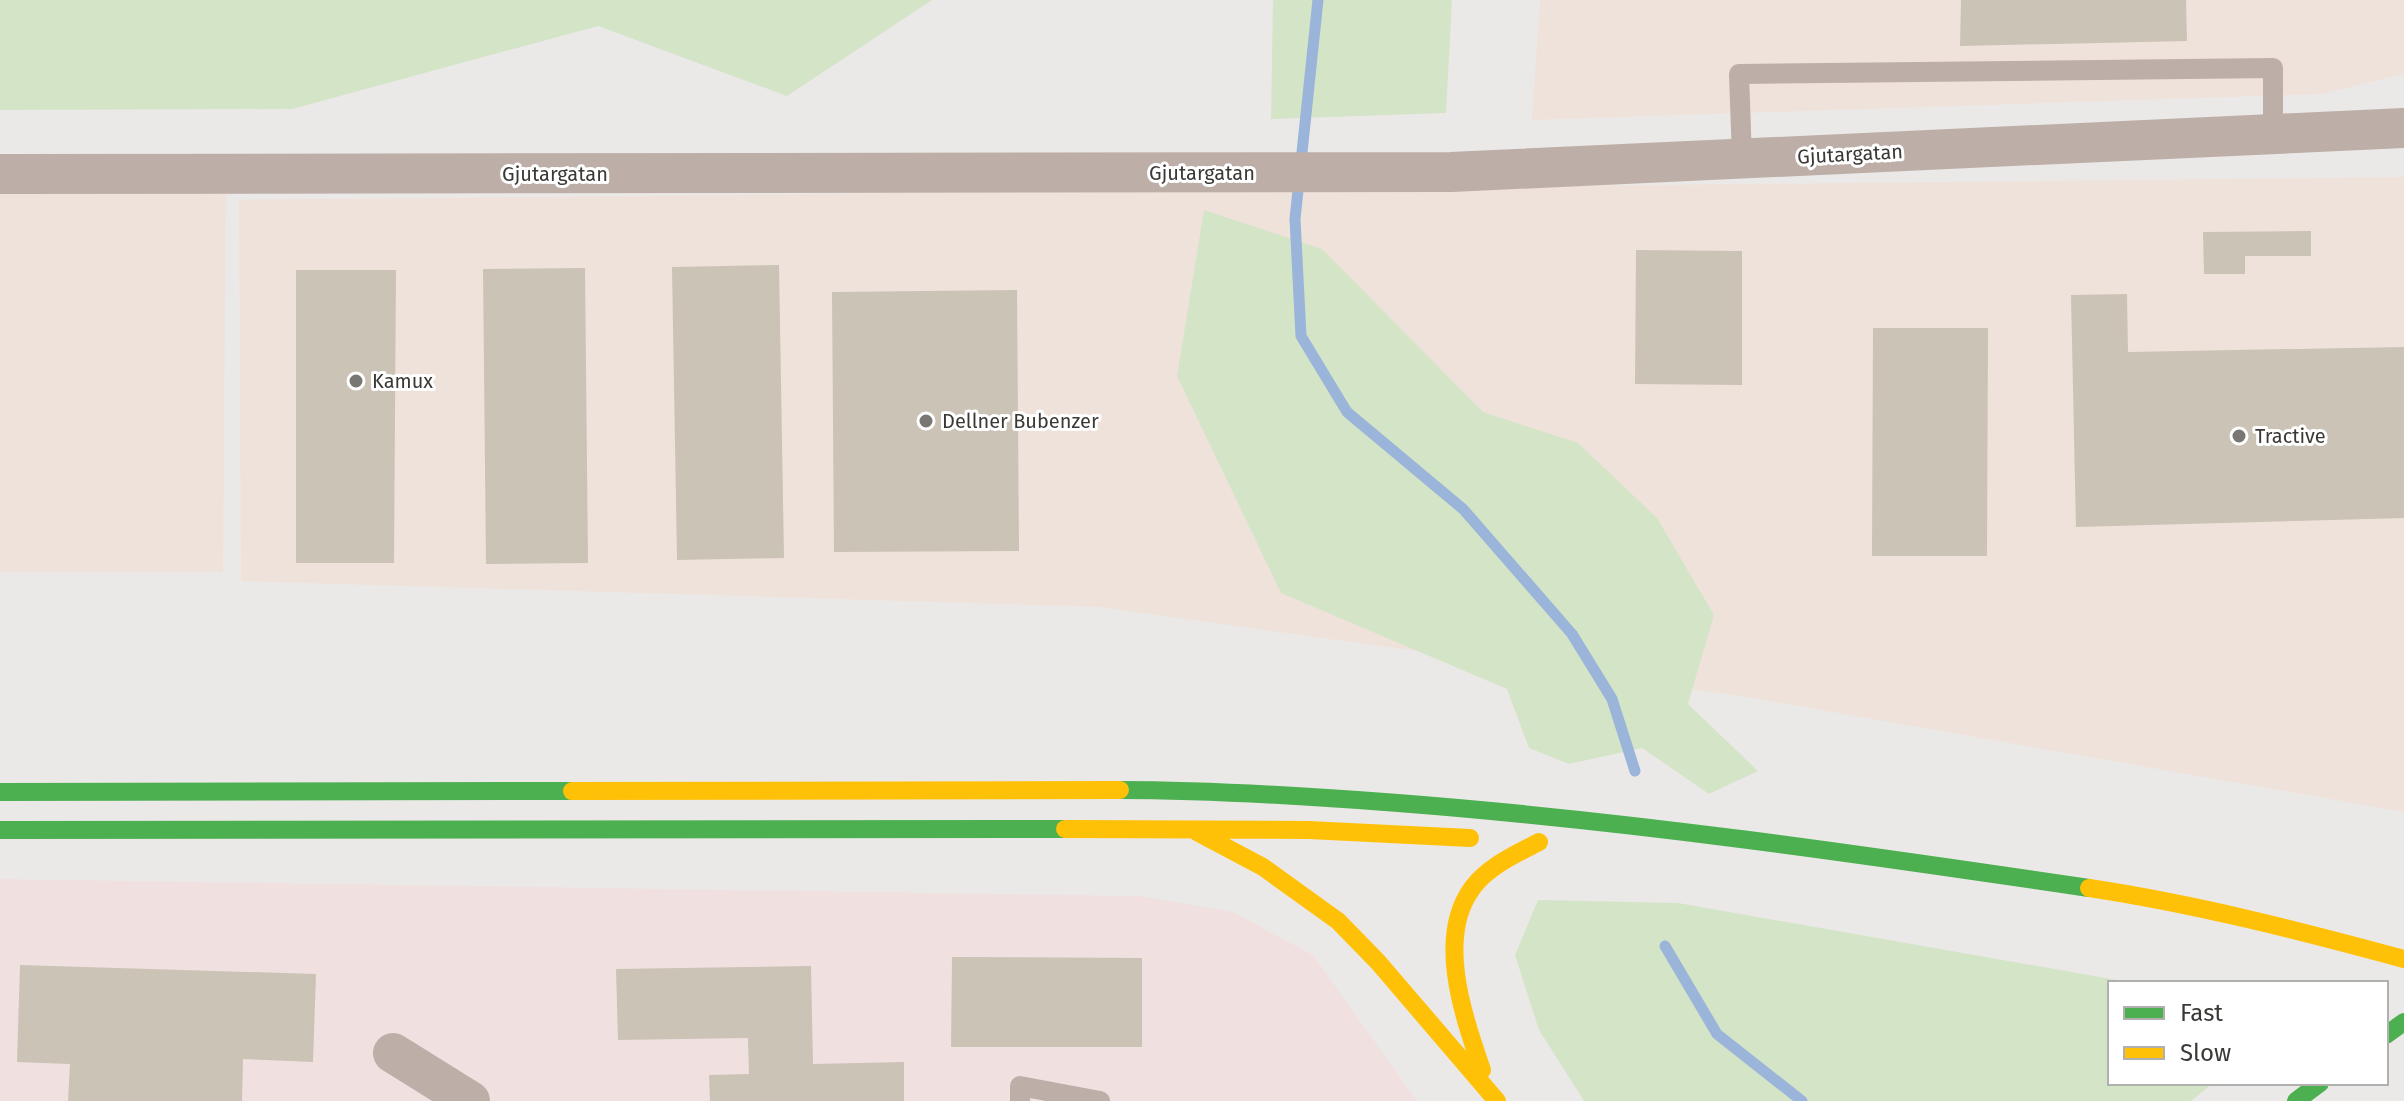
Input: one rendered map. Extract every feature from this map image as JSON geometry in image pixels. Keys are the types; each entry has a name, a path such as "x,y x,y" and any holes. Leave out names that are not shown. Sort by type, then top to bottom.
{"main road":[{"path":"0,792 1177,790 1301,796 1540,814 1780,842 2148,897 2308,933 2404,959"},
{"path":"0,830 1191,829 1309,830 1546,843 1502,862 1471,889 1458,926 1457,980 1462,1009 1492,1094"},
{"path":"1191,829 1263,867 1338,921 1378,962 1492,1094"},
{"path":"2296,1101 2317,1085"}],"street":[{"name":"Gjutargatan","path":"0,174 1451,172 2404,128"},
{"path":"393,1053 470,1101"}],"lane":[{"path":"1742,159 1739,74 2273,68 2273,135"},
{"path":"1020,1101 1020,1086 1100,1101"}],"shaded area":[{"path":"1540,0 2404,0 2404,74 2321,94 1532,120"},
{"path":"2404,177 2404,812 1747,697 1099,607 241,581 239,200"},
{"path":"0,184 226,189 223,572 0,572"},
{"path":"0,879 1140,896 1233,912 1313,955 1417,1101 0,1101"}],"green space":[{"path":"0,0 932,0 787,96 598,26 292,109 0,110"},
{"path":"1273,0 1452,0 1446,113 1271,119"},
{"path":"1204,210 1322,249 1483,412 1578,443 1657,518 1714,615 1688,704 1758,771 1709,794 1642,748 1569,764 1529,748 1507,689 1281,593 1177,376"},
{"path":"1538,900 1678,903 2123,981 2108,981 2108,1085 2211,1085 2191,1101 1584,1101 1539,1030 1515,955"}],"building":[{"path":"1961,0 2186,0 2187,41 1960,46"},
{"path":"2311,231 2311,256 2245,256 2245,274 2204,274 2203,232"},
{"path":"1636,250 1742,251 1742,385 1635,384"},
{"path":"779,265 784,558 677,560 672,267"},
{"path":"585,268 588,563 486,564 483,269"},
{"path":"296,270 396,270 394,563 296,563"},
{"name":"Dellner Bubenzer","path":"1017,290 1019,551 834,552 832,292"},
{"name":"Tractive","path":"2127,294 2128,352 2404,347 2404,518 2076,527 2071,295"},
{"path":"1873,328 1988,328 1987,556 1872,556"},
{"path":"952,957 1142,958 1142,1047 951,1047"},
{"path":"20,965 316,974 313,1062 243,1059 242,1101 68,1101 70,1064 17,1062"},
{"path":"811,966 813,1064 904,1062 904,1101 710,1101 709,1075 749,1074 748,1038 618,1040 616,969"}],"waterway":[{"path":"1318,0 1295,219 1301,336 1347,412 1463,509 1572,634 1612,699 1635,771"},
{"path":"1665,946 1717,1034 1802,1101"}],"traffic: fast":[{"path":"1120,790 1225,792 1485,810 1831,851 2089,888"},
{"path":"0,792 572,791"},
{"path":"0,830 1065,829"},
{"path":"2388,1034 2404,1022"},
{"path":"2296,1101 2317,1085"}],"traffic: slow":[{"path":"572,791 1120,790"},
{"path":"1065,829 1309,830 1470,838"},
{"path":"1197,832 1263,867 1338,921 1378,962 1497,1101"},
{"path":"1482,1070 1456,977 1456,929 1462,907 1479,880 1503,861 1539,842"},
{"path":"2089,888 2208,910 2404,959"}],"place":[{"name":"Kamux","path":"356,381"},
{"name":"Dellner Bubenzer","path":"926,421"},
{"name":"Tractive","path":"2239,436"}]}
